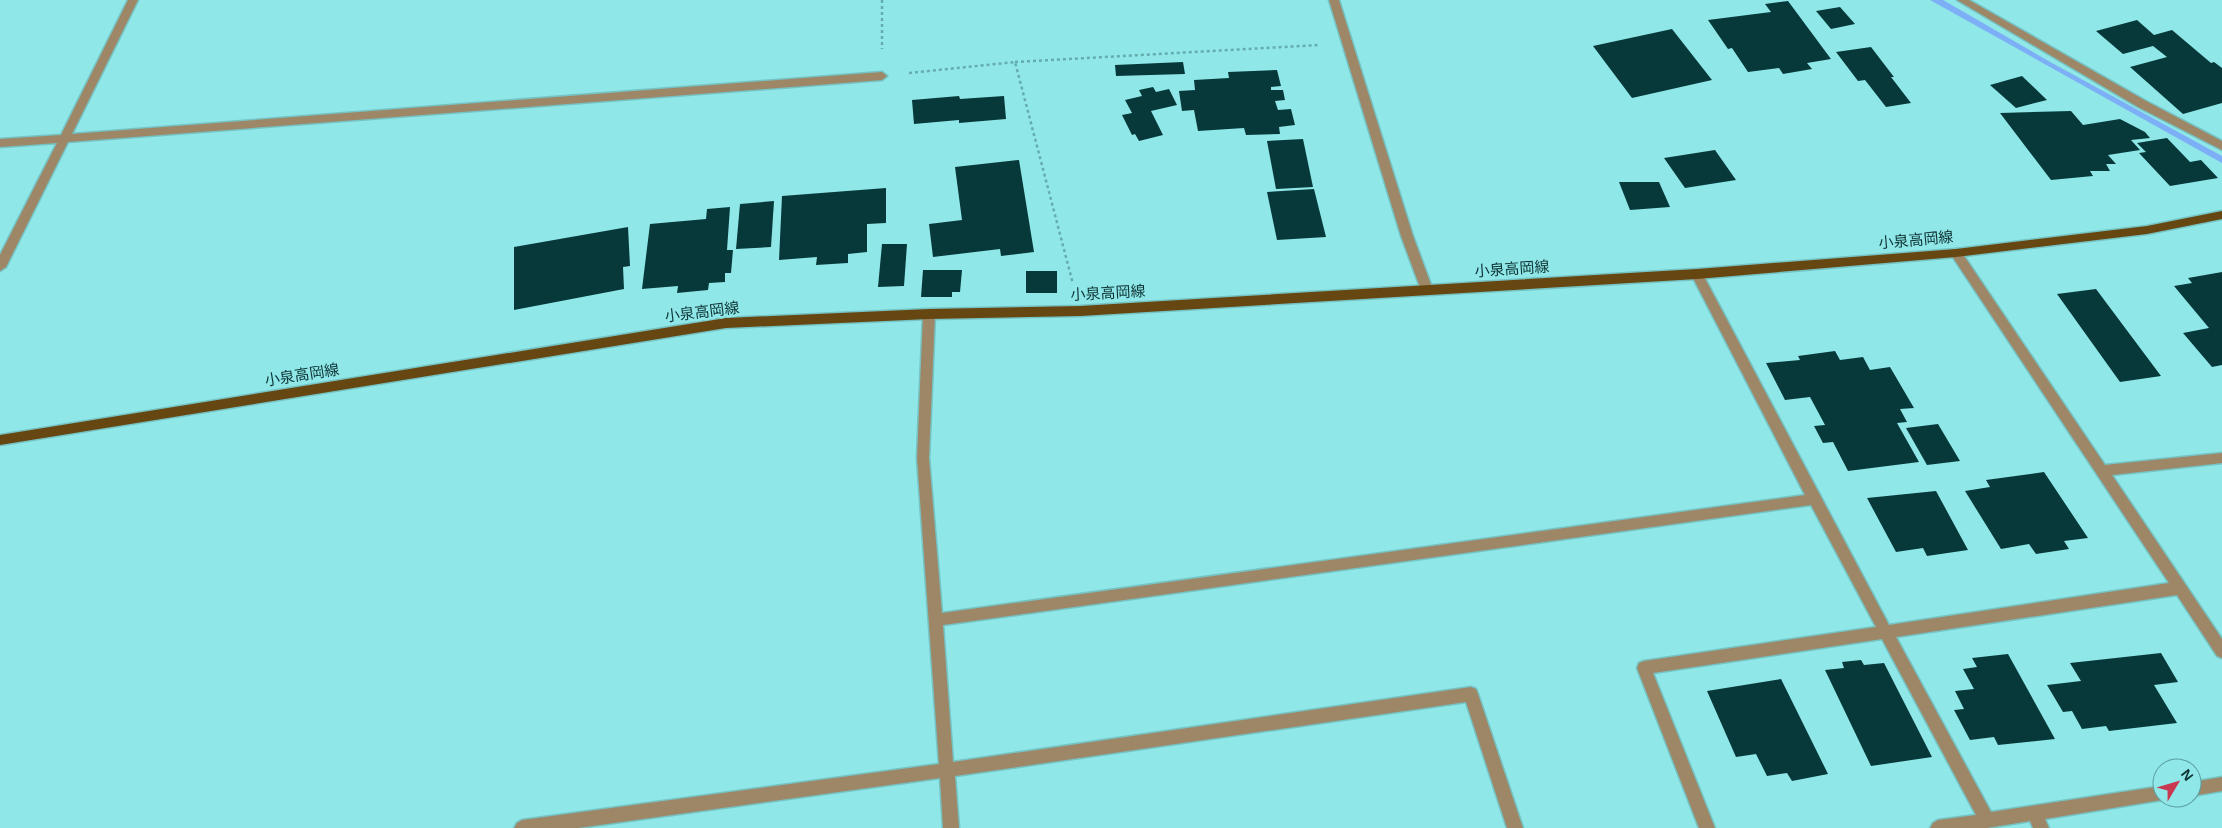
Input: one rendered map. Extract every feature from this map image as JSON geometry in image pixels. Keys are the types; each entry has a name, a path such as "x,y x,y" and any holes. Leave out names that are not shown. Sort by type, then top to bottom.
{"main road":[{"name":"小泉高岡線","path":"0,440 726,323 929,314 1080,311 1697,274 1956,253 2147,230 2222,215"}],"street":[{"path":"0,267 133,0"},
{"path":"1334,0 1407,236 1427,290"},
{"path":"1962,0 2142,104 2222,146"},
{"path":"0,143 882,76"},
{"path":"1956,253 2222,651"},
{"path":"1697,274 1814,499 1987,820"},
{"path":"929,314 923,458 951,828"},
{"path":"2102,471 2222,458"},
{"path":"935,620 1814,499"},
{"path":"1707,828 1644,668 2180,588"},
{"path":"522,828 947,770 1472,694 1516,828"},
{"path":"2202,787 2222,784"},
{"path":"1938,828 2152,795"},
{"path":"2034,814 2042,828"}],"path":[{"path":"882,0 882,76 1015,62 1347,44"},
{"path":"1015,62 1080,311"}],"water":[{"path":"1930,0 1943,0 2052,63 2222,156 2222,163"}],"building":[{"path":"1788,1 1831,59 1807,63 1812,69 1783,74 1779,68 1748,72 1732,48 1728,49 1708,20 1771,12 1765,4"},
{"path":"1840,7 1855,24 1831,29 1816,11"},
{"path":"2137,20 2154,35 2172,30 2211,63 2214,62 2222,68 2222,103 2183,114 2130,67 2167,57 2153,46 2123,54 2096,31"},
{"path":"1672,29 1712,80 1632,98 1593,46"},
{"path":"1871,47 1911,103 1886,107 1865,80 1858,81 1836,52"},
{"path":"1183,62 1185,74 1116,76 1115,65"},
{"path":"1277,70 1281,86 1271,87 1271,90 1283,90 1285,100 1275,101 1278,110 1291,109 1295,125 1279,127 1280,134 1246,135 1244,128 1198,131 1194,110 1182,111 1179,91 1195,90 1194,80 1229,78 1228,72"},
{"path":"2022,76 2047,100 2016,108 1990,85"},
{"path":"1153,87 1156,92 1169,89 1177,105 1151,111 1163,135 1139,141 1135,134 1132,135 1122,115 1132,113 1125,100 1142,96 1139,90"},
{"path":"959,96 960,99 1004,96 1006,119 959,123 959,120 914,124 912,100"},
{"path":"2071,111 2083,125 2120,119 2145,132 2150,138 2131,140 2140,150 2108,155 2116,164 2106,164 2110,171 2090,171 2093,176 2051,180 2000,113"},
{"path":"2167,138 2190,162 2201,160 2218,178 2170,186 2139,153 2146,152 2137,143"},
{"path":"1303,139 1313,187 1276,189 1267,141"},
{"path":"1715,150 1736,180 1685,188 1664,158"},
{"path":"1019,160 1034,252 1001,256 1000,249 933,257 929,224 962,220 955,167"},
{"path":"1619,182 1659,182 1670,207 1630,210"},
{"path":"886,188 886,223 867,224 867,252 848,254 848,263 816,265 817,257 779,260 782,196"},
{"path":"1314,189 1326,237 1277,240 1267,192"},
{"path":"774,201 771,247 736,249 740,204"},
{"path":"730,207 727,250 733,250 731,273 725,273 725,282 709,283 708,290 677,293 678,286 642,289 650,224 706,219 707,209"},
{"path":"628,227 630,266 623,267 624,289 514,310 514,247"},
{"path":"882,244 907,244 904,286 878,287"},
{"path":"923,270 962,270 960,292 952,292 952,297 921,297"},
{"path":"1026,271 1057,271 1057,293 1026,293"},
{"path":"2222,272 2222,365 2212,367 2183,333 2209,328 2174,286 2192,283 2188,278"},
{"path":"2096,289 2161,376 2120,382 2057,294"},
{"path":"1835,351 1840,360 1863,357 1870,370 1890,367 1914,408 1900,409 1907,422 1897,423 1919,462 1848,471 1833,442 1823,443 1814,426 1825,425 1810,397 1785,400 1766,363 1800,360 1798,356"},
{"path":"1938,424 1960,461 1927,465 1906,428"},
{"path":"2044,472 2088,538 2064,541 2069,549 2036,554 2029,544 2001,549 1965,491 1990,487 1986,480"},
{"path":"1936,491 1968,550 1927,556 1923,548 1896,552 1867,498"},
{"path":"2161,653 2178,682 2154,685 2177,723 2109,731 2106,726 2082,729 2072,711 2063,712 2047,685 2081,681 2070,663"},
{"path":"2008,654 2055,739 1998,745 1994,737 1970,740 1954,710 1964,709 1955,691 1974,689 1963,669 1977,667 1972,658"},
{"path":"1861,660 1864,665 1884,663 1932,757 1871,766 1825,670 1844,668 1842,662"},
{"path":"1781,679 1828,774 1792,781 1787,773 1767,776 1756,754 1736,757 1707,691"}]}
